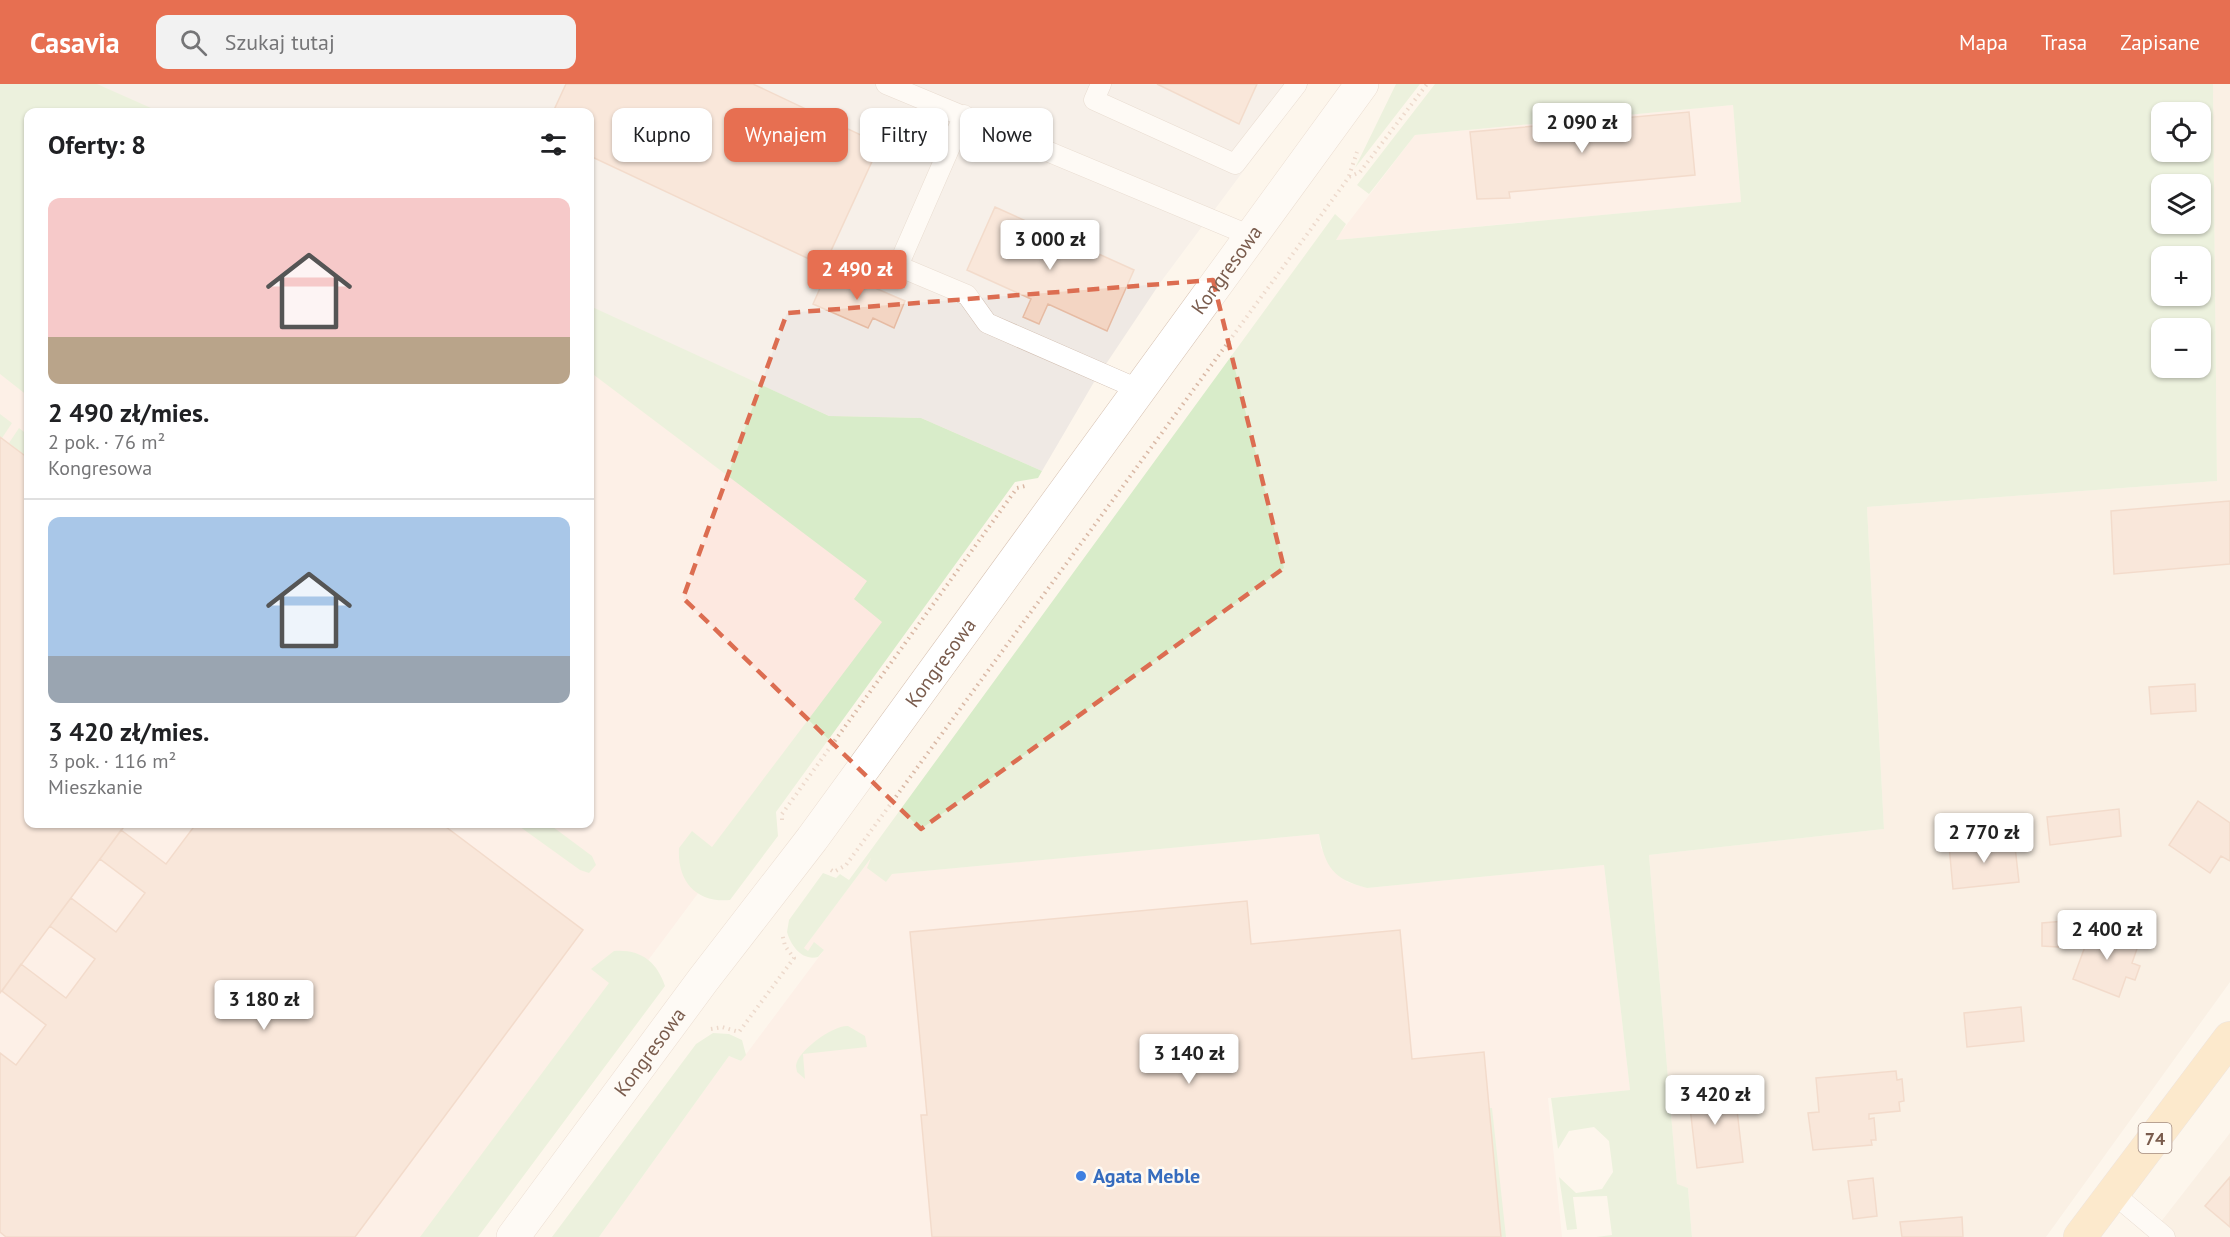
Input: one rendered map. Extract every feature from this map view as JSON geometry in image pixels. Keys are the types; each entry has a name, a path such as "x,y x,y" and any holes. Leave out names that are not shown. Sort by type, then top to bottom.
{"main road":[{"name":"74","path":"2080,1237 2230,1038"}],"street":[{"name":"Kongresowa","path":"513,1237 703,980 812,839 1362,84"}],"lane":[{"path":"886,84 960,113"},
{"path":"1101,84 1094,100 1235,164 1297,84"},
{"path":"960,124 898,266 967,295 987,323 1138,389"},
{"path":"1053,153 1251,236"},
{"path":"2114,1194 2165,1237"}],"path":[{"path":"846,865 1349,177 1360,172 1427,84"}],"highlighted area":[{"path":"1213,280 1284,568 921,829 683,598 787,313"}],"shaded area":[{"path":"0,84 24,108 24,828 594,828 594,309 829,416 921,418 1020,461 442,1237 0,1237"},
{"path":"96,84 1308,84 1160,283 1094,382 1042,471 921,418 829,416 594,309 594,108 150,108"},
{"path":"2213,84 2230,84 2230,982 2046,1237 1692,1237 1688,1188 1677,1185 1649,855 1884,829 1867,507 2217,481"},
{"path":"1733,105 1741,202 1335,240 1415,135"},
{"path":"1319,834 1321,848 1347,882 1367,888 1604,865 1630,1090 1548,1098 1562,1237 599,1237 729,1056 741,1061 824,950 814,943 808,951 803,949 871,858 886,882 891,874"},
{"path":"2230,1133 2230,1237 2149,1237"}],"green space":[{"path":"0,84 97,84 151,108 24,108 24,393 0,374"},
{"path":"1396,84 1420,84 1355,168"},
{"path":"1435,84 2213,84 2217,481 1867,507 1884,829 1649,855 1677,1184 1688,1188 1692,1237 1596,1237 1612,1235 1607,1196 1573,1197 1577,1229 1567,1230 1559,1177 1576,1193 1602,1189 1613,1172 1609,1141 1594,1127 1569,1131 1558,1149 1551,1098 1630,1090 1604,865 1367,888 1338,876 1332,870 1324,855 1319,834 892,874 886,882 867,868 871,858 804,948 808,951 814,942 824,950 818,957 802,955 791,942 787,932 789,920 823,873 836,878 840,874 849,880 1335,214 1346,224 1336,240 1741,202 1733,105 1415,135 1369,194 1357,185"},
{"path":"594,308 829,416 921,418 1042,471 1038,478 1015,482 776,812 778,836 730,900 707,898 698,894 685,880 679,860 679,848 692,831 712,847 882,622 854,599 867,581 594,375"},
{"path":"0,414 12,423 2,438 0,437"},
{"path":"19,428 24,432 24,455 9,443"},
{"path":"522,828 554,828 592,856 596,865 589,873 580,870"},
{"path":"614,951 632,952 647,959 657,970 665,986 478,1237 420,1237 609,983 591,969"},
{"path":"848,1026 865,1036 867,1047 803,1054 805,1079 797,1072 798,1060 809,1046 825,1034"},
{"path":"713,1033 729,1034 742,1040 746,1055 741,1061 729,1056 599,1237 552,1237 696,1044"},
{"path":"1489,1108 1492,1108 1506,1237 1501,1237"}],"building":[{"path":"566,84 753,84 804,108 724,108 724,162 848,162 848,129 860,135 860,162 872,162 824,266 594,158 594,108 555,108"},
{"path":"1157,84 1257,84 1239,124"},
{"path":"1689,112 1695,175 1509,192 1510,198 1477,199 1470,132"},
{"path":"995,207 1134,270 1107,331 1048,304 1039,324 1023,317 1031,299 967,270"},
{"path":"829,268 905,301 894,328 873,318 868,328 813,304"},
{"path":"0,437 24,455 24,828 123,828 0,993"},
{"path":"2230,501 2230,564 2114,574 2111,511"},
{"path":"2195,684 2196,711 2151,714 2149,687"},
{"path":"2198,801 2230,823 2230,861 2221,856 2210,873 2169,845"},
{"path":"2119,809 2121,836 2050,845 2047,817"},
{"path":"193,828 447,828 583,930 355,1237 6,1237 0,1232 0,1053 16,1065 46,1025 2,991 21,964 66,998 95,959 50,926 71,898 116,932 145,893 100,859 121,830 166,864"},
{"path":"2014,838 2019,882 1953,889 1949,845"},
{"path":"1247,901 1251,944 1400,930 1412,1059 1484,1052 1501,1237 932,1237 921,1115 927,1115 910,932"},
{"path":"2076,920 2074,948 2042,946 2042,923"},
{"path":"2093,925 2139,943 2132,963 2140,966 2135,980 2126,977 2119,997 2073,979"},
{"path":"2021,1007 2024,1041 1967,1047 1964,1013"},
{"path":"1896,1071 1897,1080 1902,1079 1904,1101 1899,1102 1900,1111 1869,1114 1869,1119 1874,1118 1876,1140 1871,1140 1872,1145 1813,1150 1808,1113 1819,1112 1816,1078"},
{"path":"1734,1084 1743,1162 1697,1168 1688,1090"},
{"path":"2230,1177 2230,1227 2205,1206"},
{"path":"1873,1178 1877,1216 1853,1219 1848,1181"},
{"path":"1962,1217 1963,1237 1902,1237 1900,1222"}],"place":[{"name":"Agata Meble","path":"1081,1176"}]}
